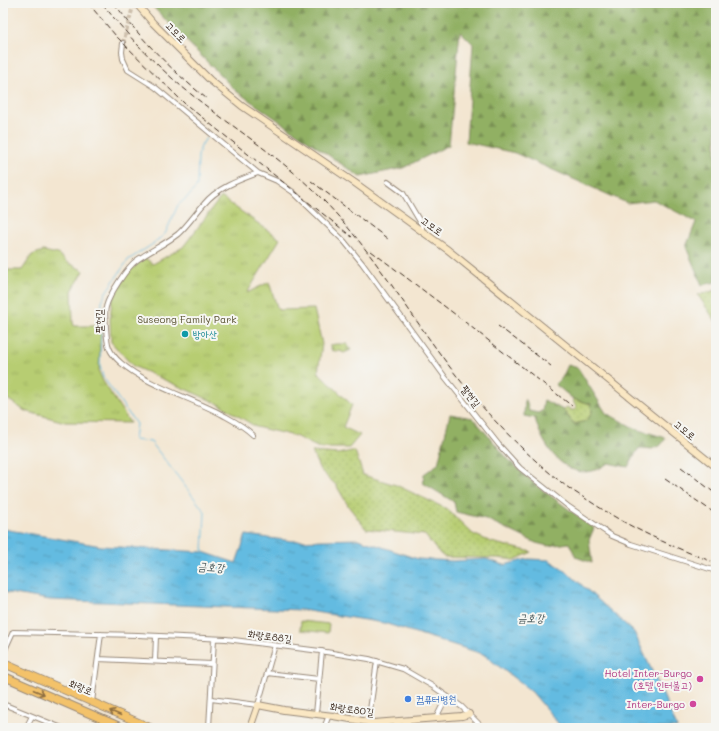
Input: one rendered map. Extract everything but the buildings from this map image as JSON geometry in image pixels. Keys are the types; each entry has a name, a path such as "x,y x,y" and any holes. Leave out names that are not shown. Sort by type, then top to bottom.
{"main road":[{"name":"고모로","path":"136,3 153,23 210,80 242,106 355,183 448,250 716,467"},
{"name":"화랑로","path":"3,663 151,728"},
{"name":"화랑로","path":"3,676 124,728"},
{"name":"화랑로80길","path":"258,705 374,722 406,721 462,716 469,714"},
{"path":"250,728 258,705"}],"street":[{"name":"팔현길","path":"123,43 123,59 128,70 155,87 258,173 274,179 293,192 344,241 372,276 445,377 499,445 520,468 569,507 612,536 631,544 716,571"},
{"name":"팔현길","path":"253,435 242,425 198,402 172,392 131,370 120,362 112,354 108,345 105,309 110,296 124,274 136,260 156,249 178,233 204,203 212,197 229,185 258,173"},
{"path":"388,182 403,193 422,224 422,232"},
{"name":"화랑로88길","path":"3,654 13,632 214,639 322,651 377,661 403,669 447,696 483,728"},
{"path":"92,703 101,634"},
{"path":"155,661 156,636"},
{"path":"210,728 214,639"},
{"path":"258,705 275,645"},
{"name":"화랑로80길","path":"316,714 322,651"},
{"path":"98,659 212,664"},
{"path":"370,710 377,661"},
{"path":"267,672 319,679"},
{"path":"435,718 447,696"},
{"name":"화랑로80길","path":"211,699 258,705"},
{"path":"3,704 62,728"},
{"path":"324,728 329,715"},
{"path":"26,728 32,716"},
{"path":"406,721 406,728"}],"green space":[{"path":"149,3 716,3 716,282 702,285 686,247 696,222 654,200 627,203 515,153 466,142 473,44 460,31 449,145 403,168 360,177 236,91"},
{"name":"Suseong Family Park","path":"221,197 280,239 247,293 269,282 278,310 314,309 322,344 318,372 352,405 343,427 360,435 349,448 319,448 295,436 256,427 219,404 133,366 111,342 110,320 112,300 128,272 145,258 153,264 183,247"},
{"path":"43,251 58,254 67,262 84,271 72,291 74,326 101,327 99,372 103,381 130,423 65,422 25,411 3,396 3,270 22,270 32,255"},
{"path":"716,290 716,322 698,295"},
{"path":"347,344 351,350 344,353 340,351 332,351 330,345"},
{"path":"568,365 578,368 606,413 636,429 666,438 661,445 652,449 638,449 628,467 608,463 595,470 583,472 572,469 561,463 545,442 535,418 524,416 525,399 529,411 538,413 542,411 544,400 563,410 574,424 586,421 592,413 591,404 573,399 555,384 562,378"},
{"path":"573,399 591,404 592,413 586,422 574,424 563,410 567,407 571,410 575,410 576,407"},
{"path":"450,414 473,418 509,460 536,485 594,528 589,540 592,563 576,557 569,543 548,546 536,543 486,519 456,512 454,502 423,483 424,474 438,464"},
{"path":"355,451 363,475 396,485 447,509 473,534 491,542 532,552 514,560 498,558 444,557 438,552 425,535 366,529 349,507 336,485 320,470 312,452 338,454"},
{"path":"301,621 329,624 328,633 300,630"}],"water":[{"name":"금호강","path":"3,529 101,546 203,552 236,563 246,535 292,541 358,539 418,559 453,561 486,559 504,565 528,559 549,560 565,570 634,632 677,728 562,728 532,692 483,654 384,623 302,610 50,600 3,592"}],"waterway":[{"path":"203,552 205,512 151,442 134,440 136,424 103,377 100,366 102,301 106,292 128,260 153,244 165,234 178,205 190,195 197,186 198,156 201,146 206,138"}],"tunnel":[{"path":"123,43 134,3"}],"railway":[{"path":"88,3 116,36 184,103 352,237"},
{"path":"102,3 129,36 149,57 181,86 298,176 332,209 364,248 466,388 481,406 530,456 569,488 636,529 667,544 716,563"},
{"path":"114,3 157,54 206,98"},
{"path":"311,181 388,239"},
{"path":"371,251 456,315 572,406"},
{"path":"498,326 551,366"},
{"path":"681,467 716,494"},
{"path":"665,479 716,514"}],"place":[{"name":"방아산","path":"185,334"},
{"name":"Hotel Inter-Burgo (호텔 인터불고)","path":"700,679"},
{"name":"컴퓨터병원","path":"408,699"},
{"name":"Inter-Burgo","path":"693,704"}]}
